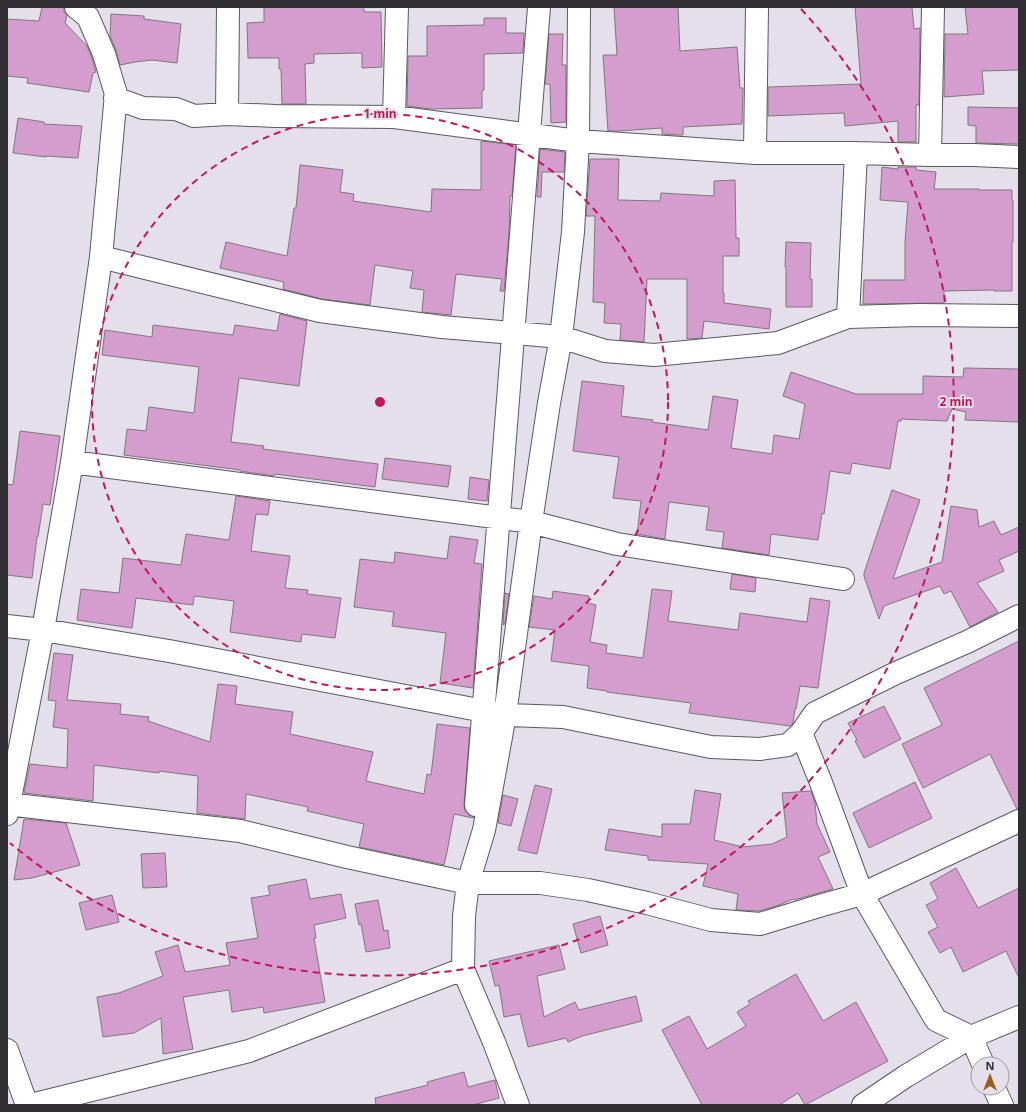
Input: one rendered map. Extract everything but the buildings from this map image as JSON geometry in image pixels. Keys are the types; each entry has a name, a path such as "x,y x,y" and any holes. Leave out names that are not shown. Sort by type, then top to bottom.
{"street":[{"path":"76,7 88,17 102,48 116,94 101,257 72,462 43,630 8,807 240,831 347,857 468,883 540,883 588,890 647,903 711,920 760,924 862,894 1019,821"},
{"path":"227,114 228,7"},
{"path":"394,117 397,7"},
{"path":"529,1105 463,969 539,7"},
{"path":"518,1105 494,1042 463,969 464,916 468,883 484,830 505,715 530,522 560,337 572,232 578,141 579,7"},
{"path":"756,153 757,7"},
{"path":"930,155 933,7"},
{"path":"115,98 144,108 176,109 194,116 227,114 394,117 578,141 756,153 856,153 1019,157"},
{"path":"848,317 856,153"},
{"path":"101,257 320,311 442,327 560,337 605,351 654,355 778,343 848,317 919,315 1019,316"},
{"path":"72,462 530,522 617,544 843,579"},
{"path":"7,626 43,630 169,651 505,715 563,717 711,747 760,749 788,745 802,733 815,713 896,672 967,642 1019,616"},
{"path":"802,733 862,894 936,1020 971,1037 979,1056"},
{"path":"31,1105 249,1051 463,969"},
{"path":"863,1105 906,1076 971,1037 1019,1017"},
{"path":"7,1050 18,1092"}]}
